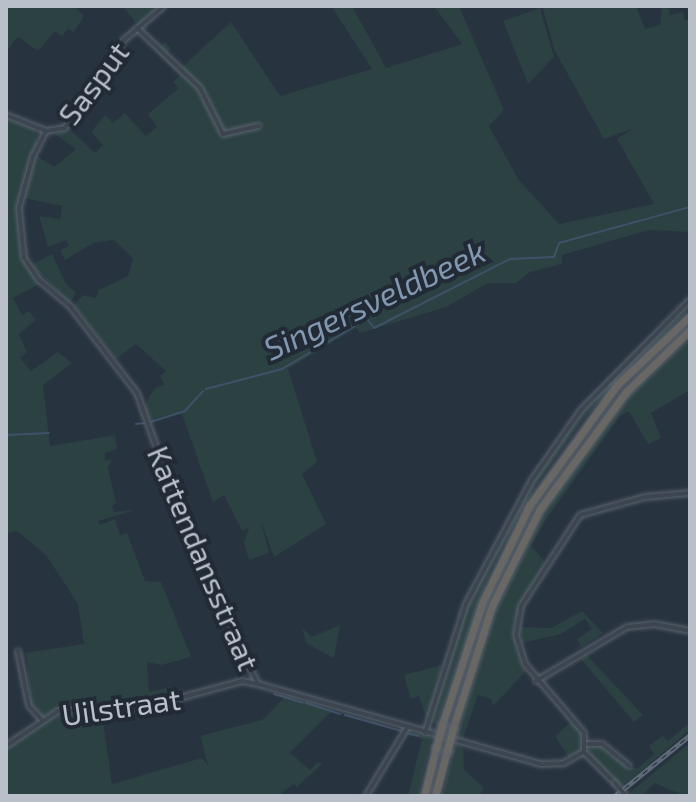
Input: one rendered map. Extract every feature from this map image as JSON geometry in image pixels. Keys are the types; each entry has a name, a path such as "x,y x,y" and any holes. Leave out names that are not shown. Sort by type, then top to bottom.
{"highway":[{"path":"424,796 442,725 482,603 529,506 617,385 690,316"},
{"path":"435,796 492,606 540,509 626,392 690,330"}],"street":[{"name":"Sasput","path":"46,131 56,132 70,123 100,71 137,28 164,6"},
{"name":"Sasput","path":"137,28 200,88 223,134 259,126"},
{"path":"6,115 46,131"},
{"name":"Kattendansstraat","path":"46,131 33,156 19,208 24,258 39,280 70,306 137,393 192,547 258,684 541,764 564,763 584,752"},
{"path":"425,733 466,604 532,480 581,410 690,300"},
{"path":"626,796 584,752 588,744 584,733 536,681 520,651 517,622 528,593 572,523 588,511 690,493"},
{"path":"536,681 627,627 654,624 690,631"},
{"name":"Uilstraat","path":"18,651 29,706 42,720"},
{"path":"251,672 246,681 258,684"},
{"name":"Uilstraat","path":"6,746 42,720 66,710 163,705 246,681"},
{"path":"366,796 407,728"},
{"path":"588,744 602,744 629,766"}],"green space":[{"path":"6,6 79,6 76,9 84,16 74,32 68,29 62,36 55,31 38,51 18,37 6,52"},
{"path":"122,6 162,6 138,25"},
{"path":"331,6 352,6 386,68 462,44 434,6 459,6 504,110 489,126 518,179 559,224 654,204 617,139 632,129 604,139 555,51 542,6 636,6 645,29 660,25 662,6 668,6 670,15 683,12 685,20 690,19 690,232 649,230 562,255 562,264 530,272 516,283 488,283 446,307 360,333 356,328 288,369 317,462 302,474 326,524 274,557 261,521 269,553 249,560 244,542 249,528 242,531 224,495 213,502 182,414 149,422 145,404 155,388 165,385 160,376 166,371 136,344 116,359 74,305 83,295 96,298 99,290 128,276 133,258 114,240 93,243 65,260 60,250 69,246 66,240 48,247 39,216 60,219 62,206 24,198 35,155 54,167 76,149 55,134 68,128 95,153 103,145 91,132 105,115 113,123 125,113 146,136 157,127 148,114 179,88 173,82 180,76 150,45 153,43 158,48 165,42 171,48 167,53 181,68 231,22 280,96 372,69"},
{"path":"540,8 554,57 528,84 503,21"},
{"path":"6,118 31,125 38,135 17,210 21,257 41,283 13,298 22,315 29,311 36,320 19,334 27,352 20,358 31,371 58,352 72,363 43,385 50,446 115,435 117,449 105,453 105,461 112,459 108,468 116,503 112,506 114,512 135,510 98,521 100,525 115,519 120,535 127,533 145,581 161,582 191,657 161,665 147,662 149,692 171,687 173,694 189,696 148,706 60,708 42,717 31,704 26,653 84,644 78,604 46,555 17,531 6,533"},
{"path":"52,254 66,284 76,293 70,303 31,265"},
{"path":"690,303 690,309 584,418 536,485 491,569 437,724 431,722 467,605 534,480 583,410"},
{"path":"690,339 690,390 651,413 661,438 648,444 629,411 620,416 547,518 531,546 545,562 514,623 516,648 526,671 493,706 491,699 478,695 462,741 456,739 488,626 547,505 624,400"},
{"path":"582,611 603,633 581,647 577,639 592,629 585,619 561,634 522,643 519,627 551,628"},
{"path":"340,625 334,658 306,643 302,628 312,637"},
{"path":"587,655 643,715 634,722 580,658"},
{"path":"442,665 430,717 426,717 419,696 411,699 404,675"},
{"path":"286,696 332,711 290,753 310,770 318,762 322,764 297,787 294,784 277,796 6,796 6,750 55,716 102,714 112,784 202,758 208,765 200,736 262,720"},
{"path":"571,722 582,734 582,749 569,758 555,736"},
{"path":"690,722 690,730 622,787 588,752 589,746 599,745 629,768 638,768 654,754 649,746 662,736 668,741"},
{"path":"408,731 432,737 418,796 408,796 422,739"},
{"path":"690,743 690,791 685,796 654,783 642,796 628,794"},
{"path":"455,744 463,747 464,770 484,788 479,796 442,796"}],"waterway":[{"name":"Singersveldbeek","path":"206,389 282,369 367,319 374,328 510,259 554,257 559,243 690,207"},
{"name":"Singersveldbeek","path":"151,422 185,411 203,391"},
{"name":"Singersveldbeek","path":"136,424 144,423"},
{"name":"Singersveldbeek","path":"6,435 49,433"},
{"path":"274,694 303,703"},
{"path":"306,703 340,714"},
{"path":"345,715 401,731"},
{"path":"405,733 419,736"}],"railway":[{"path":"615,796 690,735"}]}
